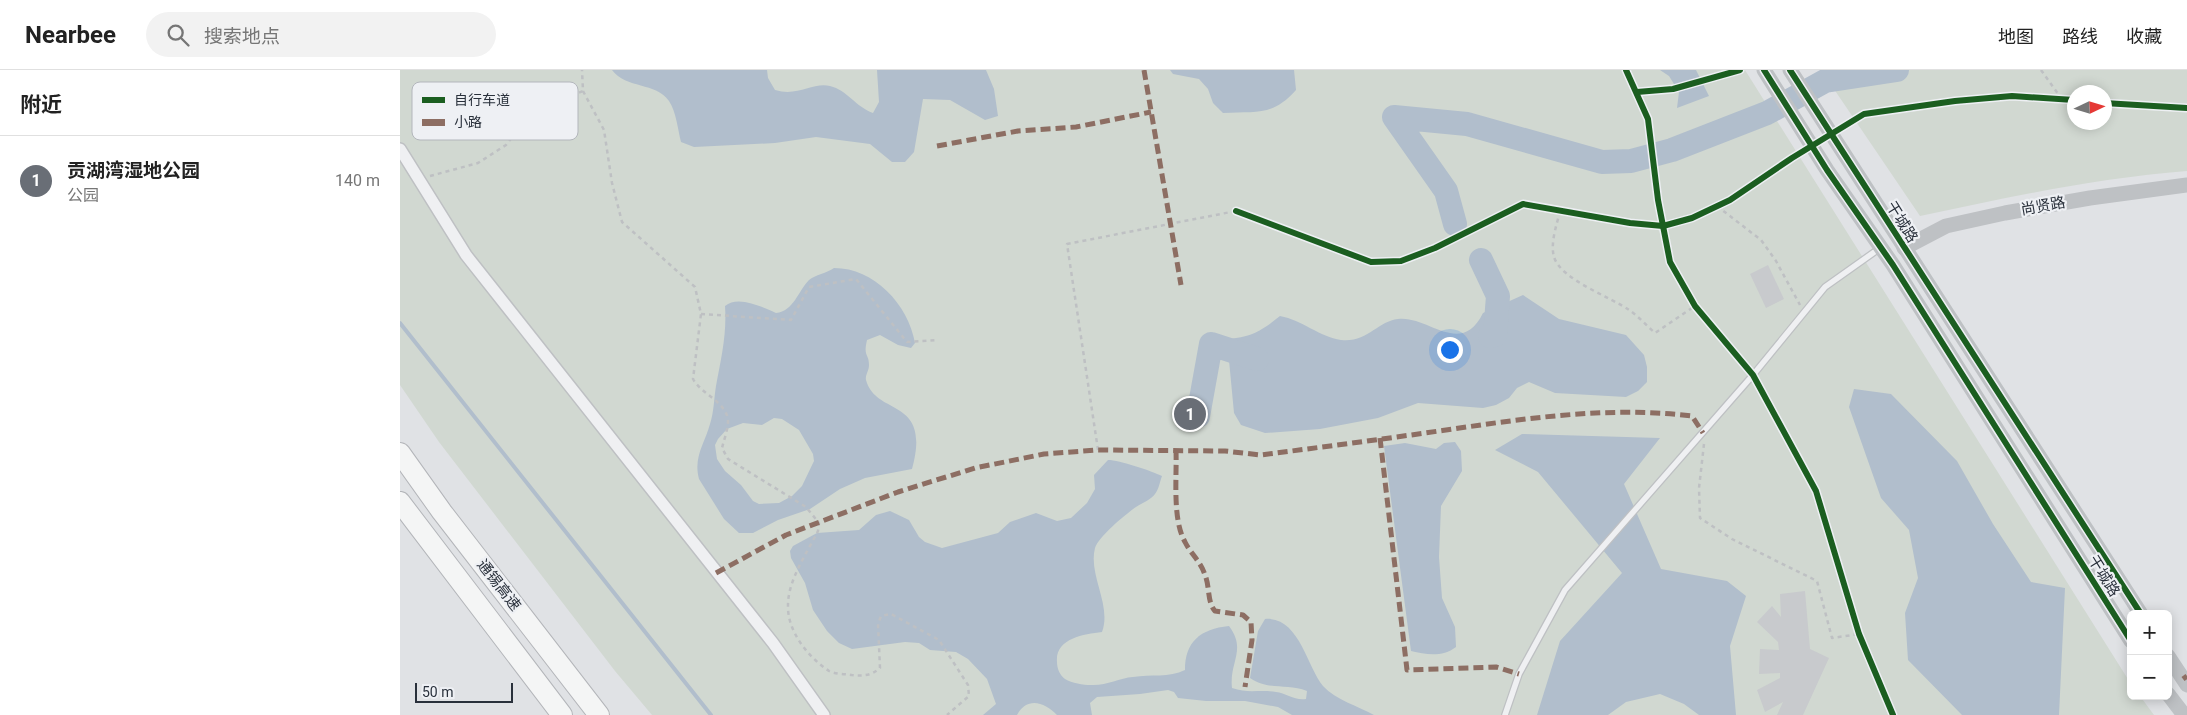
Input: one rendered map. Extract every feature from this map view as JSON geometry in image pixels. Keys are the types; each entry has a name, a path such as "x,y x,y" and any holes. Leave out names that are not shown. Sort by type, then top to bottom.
{"highway":[{"name":"通锡高速","path":"400,453 442,512 599,715"},
{"name":"通锡高速","path":"400,502 562,715"}],"street":[{"name":"干城路","path":"1764,70 1827,170 1881,247 2127,635"},
{"name":"干城路","path":"1790,70 2138,610"},
{"path":"400,149 466,255 773,643 824,715"},
{"name":"尚贤路","path":"1904,249 1946,230 2006,215 2187,186"},
{"path":"2172,662 2187,685"},
{"path":"2172,699 2184,715"}],"lane":[{"path":"1505,715 1520,674 1565,590 1703,433 1825,287 1881,247"}],"path":[{"path":"582,70 583,91 604,130 612,183 622,222 695,287 701,314 693,379 698,388 726,410 728,422 722,448 728,459 782,490 806,507 819,523 818,531 792,586 787,606 791,624 799,642 830,672 861,676 873,674 880,668 878,624 882,616 891,614 938,640 968,685 969,696 947,715"},
{"path":"2041,70 2061,98"},
{"path":"578,93 583,91"},
{"path":"419,179 478,163 506,145 510,140"},
{"path":"1717,206 1761,240 1776,261 1804,312"},
{"path":"1098,450 1067,244 1236,211"},
{"path":"1560,211 1554,233 1554,256 1560,267 1590,291 1628,309 1655,333 1695,306"},
{"path":"701,314 790,320 809,287 856,279 907,342 938,340"},
{"path":"1703,433 1704,452 1699,488 1700,518 1732,538 1817,581 1832,638 1860,634"}],"shaded area":[{"path":"400,70 1745,70 2127,678 2127,700 2143,700 2154,715 652,715 615,671 439,442 400,385"},
{"path":"1821,70 2187,70 2187,171 2120,178 2020,195 1920,216"}],"water":[{"path":"612,70 767,70 768,78 775,90 791,92 817,86 830,86 842,91 873,113 879,102 877,70 986,70 994,89 998,116 985,120 950,100 923,99 914,152 905,162 892,162 870,144 816,137 775,143 694,147 681,142 673,110 669,101 663,95 657,91 625,80"},
{"path":"1170,70 1294,70 1296,90 1287,99 1271,109 1254,112 1223,113 1213,103 1208,89 1199,79 1173,74"},
{"path":"1660,70 1696,70 1709,96 1677,108 1679,92 1669,76"},
{"path":"834,268 849,270 863,274 875,281 897,302 911,329 915,343 911,348 898,345 880,335 867,340 866,352 869,365 866,380 872,391 880,399 909,419 915,430 916,446 912,469 865,478 840,489 810,509 778,520 753,533 739,533 724,519 699,479 697,464 712,415 722,356 725,306 730,303 743,302 757,305 776,313 782,311 791,305 809,280","holes":["774,418 782,419 799,430 813,454 814,461 802,486 792,496 779,503 759,504 753,501 741,485 725,471 717,459 715,445 727,429 743,423 762,425"]},
{"path":"1523,295 1559,319 1626,335 1644,355 1647,367 1647,382 1638,391 1626,397 1555,393 1529,382 1517,388 1509,398 1496,405 1483,408 1418,403 1378,418 1320,429 1265,433 1241,425 1234,413 1227,339 1243,337 1256,332 1280,316 1296,321 1326,336 1341,340 1358,338 1398,319 1409,319 1454,334 1465,332 1474,326 1483,313"},
{"path":"1854,389 1891,394 1957,461 1993,524 2031,582 2065,588 2059,715 1962,715 1908,660 1905,613 1918,578 1909,530 1881,498 1849,407"},
{"path":"1522,434 1660,438 1624,484 1661,569 1727,581 1746,596 1730,646 1736,715 1699,715 1684,704 1660,694 1626,702 1608,715 1537,715 1560,641 1622,573 1538,472 1495,450"},
{"path":"1455,442 1461,451 1462,471 1441,506 1439,557 1442,598 1455,627 1456,647 1440,654 1411,651 1384,446 1405,443 1436,449 1444,443"},
{"path":"1108,460 1135,466 1162,476 1154,496 1120,520 1107,532 1095,548 1095,569 1104,611 1102,632 1079,636 1065,643 1058,654 1057,665 1063,677 1078,684 1097,685 1140,676 1166,675 1179,672 1185,670 1188,652 1196,639 1210,630 1229,626 1237,642 1232,688 1244,691 1276,692 1298,699 1306,699 1307,691 1292,687 1271,686 1250,678 1258,631 1265,619 1277,620 1294,634 1301,644 1317,678 1328,691 1374,715 1292,715 1278,707 1245,701 1206,701 1178,698 1174,692 1168,690 1097,697 1090,703 1092,715 1057,715 1042,704 1031,703 1021,709 1017,715 983,715 996,704 987,679 968,659 956,652 930,650 919,643 905,642 852,649 839,643 827,631 813,610 805,583 791,558 790,551 793,546 817,533 859,530 876,515 890,511 909,520 919,537 925,542 942,548 998,533 1010,522 1036,513 1057,521 1071,518 1087,503 1095,489 1094,475"}],"building":[{"path":"1768,265 1784,299 1766,308 1750,274"},
{"path":"1805,591 1810,649 1829,658 1803,715 1777,715 1783,702 1765,712 1757,690 1780,678 1780,673 1759,674 1760,649 1779,650 1778,642 1757,622 1772,606 1781,617 1780,594"}],"waterway":[{"path":"1455,224 1446,191 1394,117 1467,124 1602,162 1631,161 1672,150 1767,113 1825,81 1897,70"},
{"path":"1481,260 1498,296 1495,335 1490,336"},
{"path":"400,323 711,715"},
{"path":"1198,416 1211,344 1257,359"}],"marked path":[{"path":"1144,70 1181,285"},
{"path":"937,146 1018,131 1076,127 1151,112"},
{"path":"716,573 786,535 898,492 975,468 1044,454 1098,450 1225,451 1261,455 1507,421 1630,412 1692,416 1703,433"},
{"path":"1380,438 1407,670 1496,667 1519,674"},
{"path":"1176,450 1178,522 1185,542 1203,570 1207,580 1212,607 1215,611 1243,615 1251,622 1252,640 1245,687"},
{"path":"2183,679 2187,676"}],"cycle path":[{"path":"1626,70 1648,119 1658,200 1670,262 1695,306 1753,375 1816,491 1859,634 1893,715"},
{"path":"1637,92 1673,89 1740,70"},
{"path":"1764,70 1827,170 1893,265 2127,635"},
{"path":"1790,70 2138,610"},
{"path":"1236,211 1371,262 1401,261 1435,248 1523,204 1630,223 1663,226 1692,218 1730,200 1792,158 1864,114 1955,101 2012,96 2067,100"},
{"path":"2112,103 2187,108"}],"place":[{"name":"贡湖湾湿地公园","path":"1190,414"}]}
